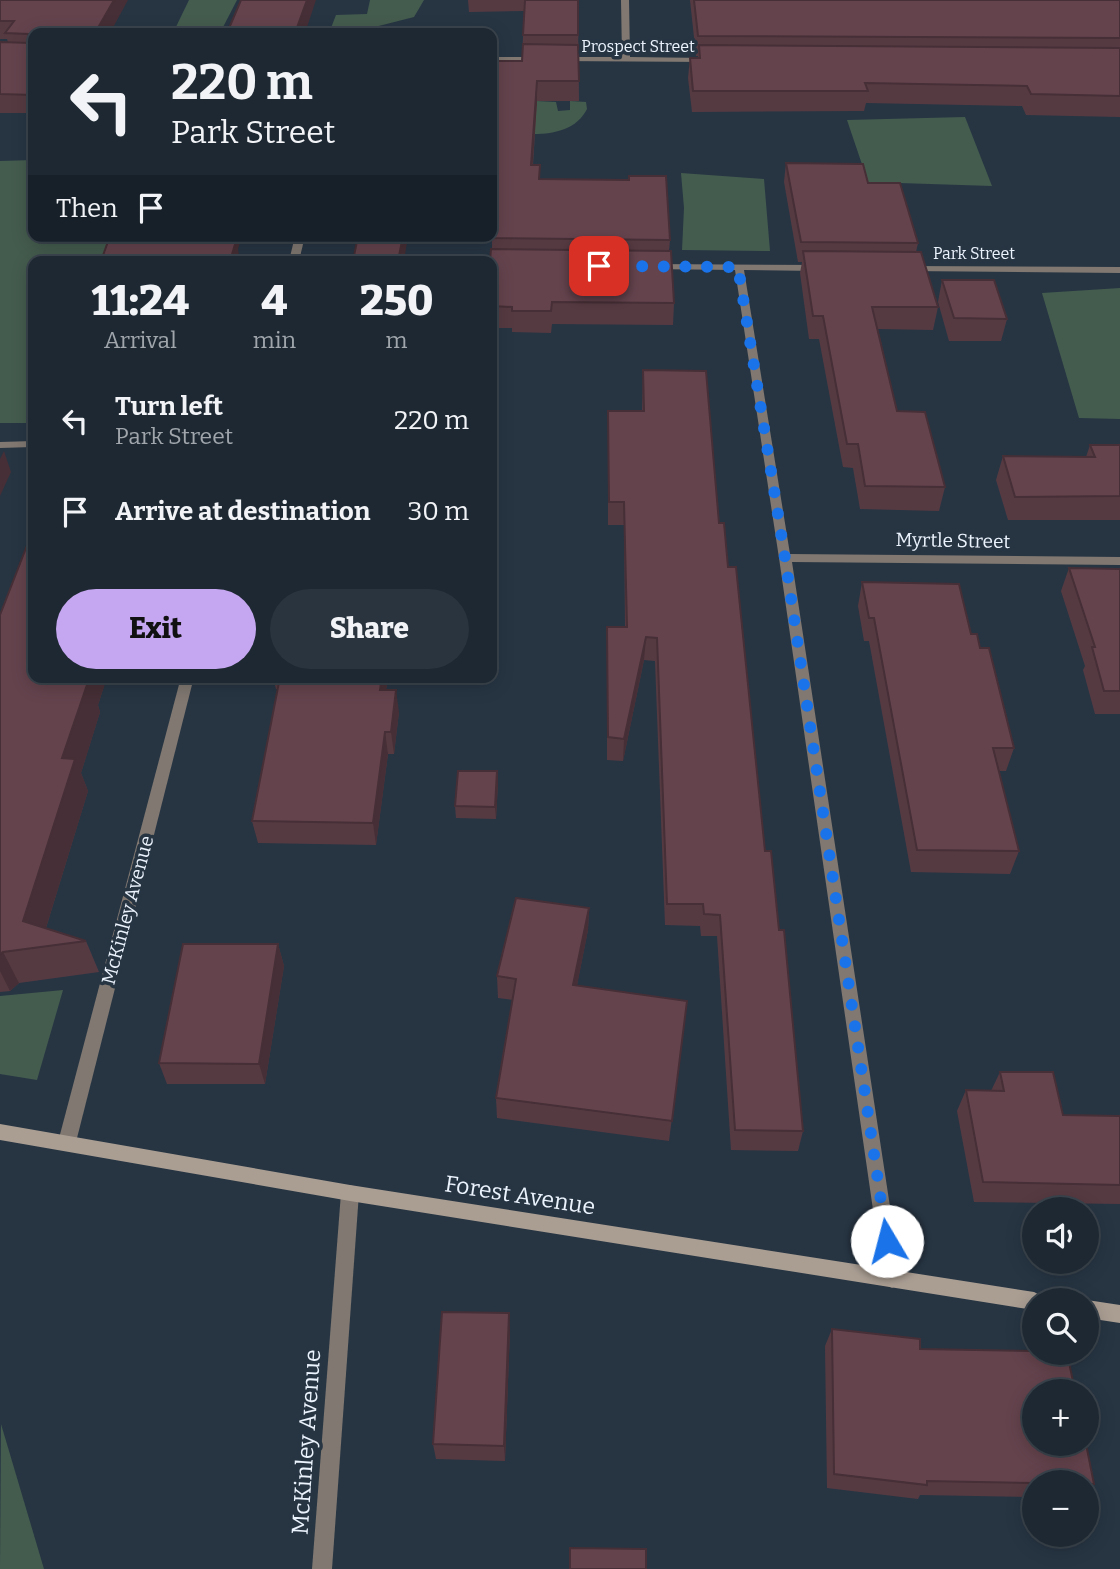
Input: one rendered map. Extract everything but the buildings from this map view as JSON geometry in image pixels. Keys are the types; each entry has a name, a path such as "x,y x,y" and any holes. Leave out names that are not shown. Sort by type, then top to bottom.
{"main road":[{"name":"Forest Avenue","path":"0,1132 350,1193 1022,1299"},
{"path":"1099,1311 1120,1314"}],"street":[{"path":"625,0 625,60"},
{"name":"Prospect Street","path":"497,59 716,60"},
{"path":"639,267 832,268"},
{"path":"738,267 785,558 892,1279"},
{"name":"Park Street","path":"898,268 1120,270"},
{"path":"0,444 28,444"},
{"name":"Myrtle Street","path":"785,558 1120,561"},
{"name":"McKinley Avenue","path":"67,1142 186,683"},
{"name":"McKinley Avenue","path":"322,1569 350,1193"}],"green space":[{"path":"189,0 237,0 223,28 175,28"},
{"path":"370,0 424,0 414,17 371,28 331,28 336,15 367,14"},
{"path":"536,101 556,102 558,111 570,110 570,101 586,102 587,109 583,116 565,129 534,134"},
{"path":"965,117 992,186 868,182 847,120"},
{"path":"28,160 28,242 153,242 149,256 28,256 28,423 0,423 0,161"},
{"path":"681,173 764,179 770,251 682,250 684,208"},
{"path":"1120,288 1120,419 1079,418 1042,293"},
{"path":"63,990 37,1080 0,1074 0,996"},
{"path":"1,1424 44,1569 0,1569"}],"route":[{"path":"599,266 738,267 785,558 887,1241"}]}
